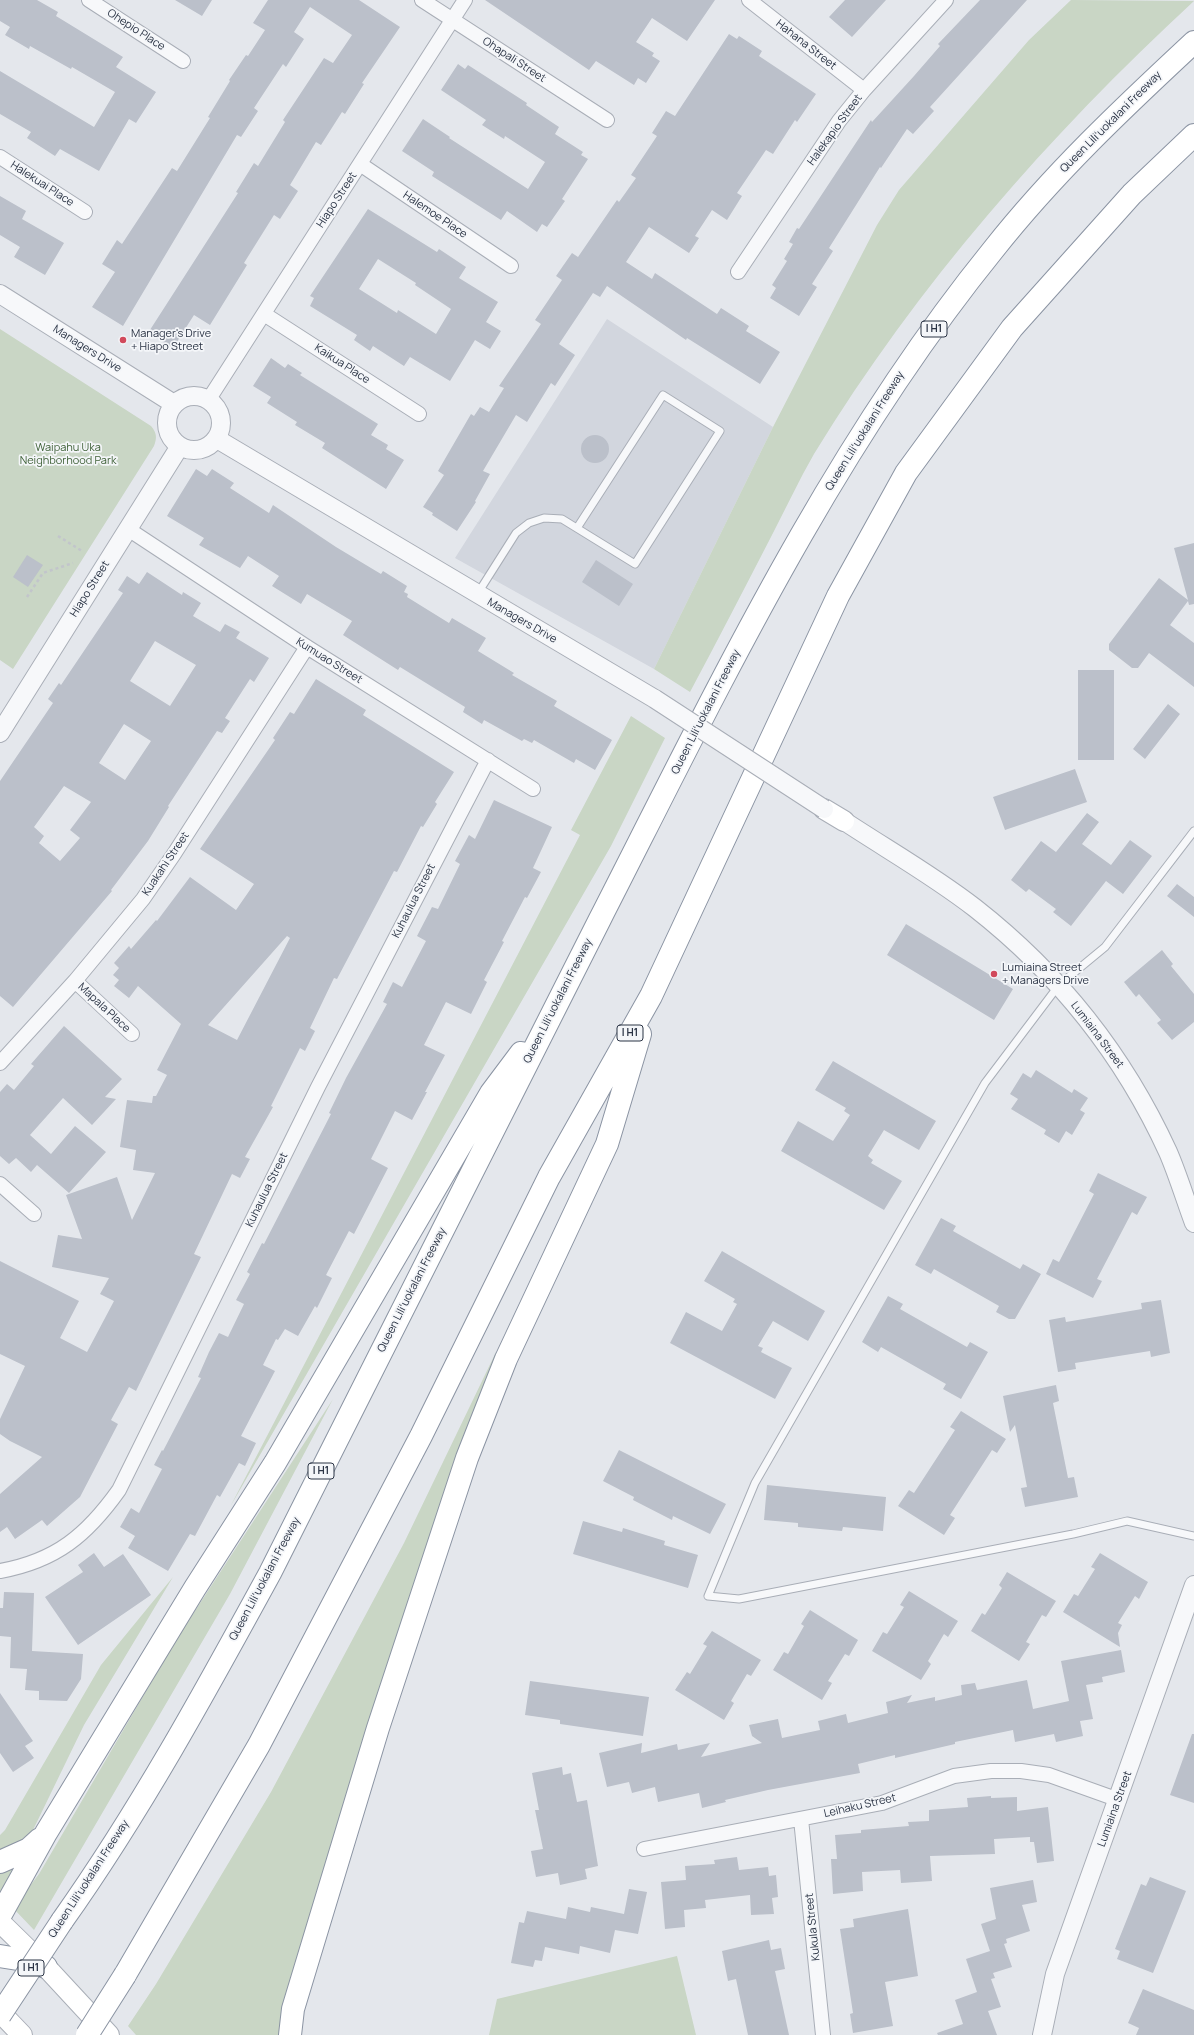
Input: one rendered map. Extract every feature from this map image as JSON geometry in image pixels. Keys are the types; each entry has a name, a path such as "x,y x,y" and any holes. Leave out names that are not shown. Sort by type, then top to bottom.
{"highway":[{"name":"Queen Liliʻuokalani Freeway","path":"0,2015 62,1921 103,1863 214,1675 270,1573 555,1007 732,660 844,460 910,360 992,250 1074,156 1194,42"},
{"name":"I H1","path":"87,2035 125,1975 259,1745 421,1436 549,1177 651,996 838,596 906,473 1012,328 1132,194 1194,135"},
{"path":"285,2035 378,1728 467,1458 506,1360 607,1144 651,996"},
{"path":"0,1916 46,1833 195,1588 275,1463 491,1093 555,1007"},
{"path":"0,1862 29,1849 46,1833"},
{"path":"0,1956 17,1958 46,1967"},
{"path":"290,2035 293,2009"}],"main road":[{"name":"Lumiaina Street","path":"824,809 844,822"},
{"path":"0,1922 46,1967 109,2035"},
{"path":"0,2012 22,2035"}],"street":[{"name":"Ohepio Place","path":"89,0 183,61"},
{"name":"Ohapali Street","path":"422,0 607,120"},
{"name":"Hiapo Street","path":"209,399 464,0"},
{"name":"Hahana Street","path":"749,0 864,90"},
{"name":"Halekapio Street","path":"738,272 839,121 864,90 946,0"},
{"name":"Halekuai Place","path":"0,157 85,212"},
{"name":"Halemoe Place","path":"360,164 511,266"},
{"name":"Managers Drive","path":"0,294 174,404"},
{"name":"Kaikua Place","path":"264,314 419,414"},
{"path":"195,395 209,399 216,405 222,422 217,438 204,448 196,450 180,446 174,441 167,426 168,415 174,404 187,396 195,395"},
{"name":"Managers Drive","path":"217,438 477,595 655,699 824,809"},
{"name":"Hiapo Street","path":"0,733 180,446"},
{"name":"Kumuao Street","path":"128,529 307,647 533,789"},
{"name":"Kuakahi Street","path":"0,1063 75,981 143,899 174,854 307,647"},
{"name":"Kuhaulua Street","path":"0,1571 19,1568 41,1561 63,1549 86,1530 103,1512 119,1490 318,1087 488,760"},
{"name":"Lumiaina Street","path":"844,822 974,907 1006,933 1059,985 1118,1061 1143,1102 1168,1153 1194,1223"},
{"name":"Mapala Place","path":"75,981 132,1034"},
{"path":"0,1184 34,1214"},
{"name":"Lumiaina Street","path":"1042,2035 1055,1974 1119,1800 1194,1585"},
{"name":"Leihaku Street","path":"644,1849 882,1803 954,1776 991,1771 1021,1771 1049,1775 1119,1800"},
{"name":"Kukula Street","path":"801,1819 823,2035"}],"lane":[{"path":"477,595 516,533 529,523 544,518 562,520 635,564 720,431 662,395 577,528"},
{"path":"1194,831 1105,947 1059,985 981,1090 755,1483 708,1596 739,1599 1128,1522 1194,1536"}],"path":[{"path":"58,536 82,551"},
{"path":"27,598 43,573 73,563"}],"shaded area":[{"path":"607,319 773,427 654,669 455,558"}],"green space":[{"path":"1071,0 1194,1 1140,52 1037,159 988,214 897,330 854,391 814,454 690,692 654,669 773,427 877,225 899,190 1029,40"},
{"name":"Waipahu Uka Neighborhood Park","path":"0,329 151,426 156,436 154,446 13,669 0,660"},
{"path":"631,716 665,738 611,846 230,1507 580,835 571,830"},
{"path":"496,1352 501,1354 308,1929 278,2035 136,2035 128,2026 156,1984 271,1792 404,1543"},
{"path":"333,1399 230,1594 34,1930 13,1908 39,1874 176,1640"},
{"path":"173,1577 84,1725 33,1830 19,1844 0,1850 0,1835 5,1830 101,1665"},
{"path":"20,1865 0,1898 0,1874"},
{"path":"677,1956 696,2035 489,2035 497,1999"}],"building":[{"path":"0,0 37,0 58,12 56,16 123,57 116,67 156,92 136,123 129,119 99,171 60,149 55,156 27,138 31,132 0,114 0,71 94,127 115,92 72,67 71,69 30,46 29,49 5,35 10,27 0,21"},
{"path":"175,0 212,0 202,16"},
{"path":"268,0 359,0 400,27 362,83 364,84 345,114 342,112 321,145 316,142 290,185 298,191 280,219 274,215 244,263 247,265 210,325 194,315 173,348 148,333 238,193 236,192 254,163 258,166 285,122 283,120 324,58 333,63 352,35 310,7 294,32 304,39 286,67 283,64 254,108 258,111 241,137 237,135 123,326 92,307 115,272 102,264 117,240 122,244 172,168 177,171 210,118 208,117 230,81 229,80 246,55 248,56 265,30 253,23"},
{"path":"485,0 715,0 687,41 652,18 636,42 654,53 652,56 660,61 646,83 638,78 634,85 596,61 589,70"},
{"path":"845,0 886,0 852,37 829,17"},
{"path":"980,0 1027,0 930,107 934,111 913,134 907,129 881,168 880,167 829,248 833,251 812,284 817,287 799,316 770,298 776,288 772,285 787,261 784,259 793,244 789,242 871,120 872,122 914,76 940,46 938,44"},
{"path":"729,34 737,39 739,36 762,51 759,56 816,94 797,122 795,120 773,154 766,150 737,193 742,196 727,220 712,210 695,236 699,238 689,253 649,227 626,262 652,279 655,273 717,314 721,308 749,326 746,331 780,352 760,384 687,338 686,340 607,286 600,297 593,293 559,344 575,355 555,386 551,383 527,422 516,415 483,471 490,474 475,501 476,502 457,531 432,515 433,513 423,507 444,475 438,471 471,414 474,416 480,407 489,412 504,388 499,386 541,324 535,320 562,280 556,276 572,253 578,257 617,200 619,202 636,178 631,175 657,136 652,133 666,111 675,116"},
{"path":"458,64 465,69 468,65 527,103 526,105 559,127 555,134 583,152 581,155 588,159 562,199 565,201 547,227 542,224 537,232 507,211 501,220 432,176 434,172 402,151 423,119 450,137 449,138 528,189 545,162 505,136 504,139 482,125 486,120 441,90"},
{"path":"0,196 26,211 22,219 64,243 45,275 14,257 20,247 0,235"},
{"path":"368,209 437,252 439,249 466,267 459,278 498,302 486,322 501,331 490,349 475,340 450,381 410,357 404,366 373,346 370,351 354,340 357,335 310,306 314,298 310,296","holes":["378,259 416,283 415,285 451,309 436,334 398,310 397,313 359,289"]},
{"path":"271,358 285,368 288,364 302,373 300,375 378,424 371,435 388,445 386,449 404,460 386,489 322,448 325,443 295,425 297,422 267,403 271,397 253,386"},
{"path":"595,435 605,439 609,449 605,459 595,463 585,459 581,449 585,439"},
{"path":"196,469 207,476 212,469 234,483 230,488 269,513 273,505 336,547 381,574 383,571 407,586 404,592 408,594 407,597 449,623 452,618 486,638 478,651 514,673 512,675 557,701 554,706 612,740 595,770 576,759 574,763 534,740 532,743 524,739 522,741 484,720 482,724 463,712 465,707 400,667 398,670 343,635 352,621 307,594 301,604 272,586 279,576 248,556 240,568 199,545 204,538 167,516"},
{"path":"1194,543 1194,604 1189,605 1188,601 1170,625 1194,643 1194,687 1149,653 1138,668 1132,668 1109,650 1109,644 1159,578 1188,600 1174,548"},
{"path":"27,555 43,565 28,587 13,577"},
{"path":"596,560 633,584 619,606 582,582"},
{"path":"147,572 182,595 183,592 201,603 193,616 220,632 225,624 240,632 236,638 269,658 254,682 250,679 225,718 230,721 222,733 217,731 168,806 169,807 148,841 111,890 112,891 13,1007 0,996 0,781 53,703 48,699 59,683 61,685 123,593 118,590 127,576 139,584","holes":["155,641 196,665 170,706 130,681","124,724 151,741 125,780 99,763","64,786 91,802 70,830 80,838 60,861 39,843 44,836 34,827"]},
{"path":"1078,670 1114,670 1114,760 1078,760"},
{"path":"316,679 366,710 363,715 454,772 435,802 437,804 423,827 421,826 397,872 394,871 337,979 334,978 310,1028 315,1031 305,1051 300,1048 271,1106 273,1107 245,1157 250,1159 240,1178 232,1174 194,1254 201,1257 136,1391 129,1387 111,1420 118,1424 80,1497 47,1526 42,1520 15,1539 7,1527 0,1532 0,1494 42,1457 10,1441 0,1434 0,1419 25,1366 0,1354 0,1261 79,1301 60,1338 87,1352 114,1301 100,1294 109,1278 52,1267 58,1235 82,1239 66,1195 117,1177 132,1220 155,1173 133,1170 136,1150 120,1147 127,1100 152,1103 153,1096 156,1096 167,1075 157,1070 181,1024 138,986 129,998 114,986 119,980 113,975 119,968 114,963 129,946 131,949 156,920 157,921 190,877 236,910 254,884 200,849 275,740 273,738 290,712 294,714","holes":["287,936 290,938 237,1040 208,1025"]},
{"path":"1168,704 1180,714 1145,759 1133,749"},
{"path":"1075,769 1087,802 1005,830 993,797"},
{"path":"494,800 552,827 533,868 541,872 527,898 525,897 502,941 504,942 484,980 487,982 471,1014 446,1002 424,1045 445,1055 425,1092 427,1092 412,1120 395,1111 371,1159 388,1168 354,1234 349,1231 326,1275 332,1278 317,1308 315,1306 298,1336 285,1329 278,1340 276,1339 263,1365 275,1371 241,1436 256,1443 245,1466 239,1463 220,1497 217,1495 195,1536 190,1534 168,1571 128,1548 135,1536 120,1527 131,1508 139,1513 162,1469 154,1465 162,1450 163,1451 201,1378 198,1377 209,1352 219,1333 228,1337 244,1304 236,1300 250,1274 247,1272 262,1243 264,1244 331,1114 329,1113 346,1078 387,1004 383,1002 393,982 402,987 426,941 417,936 432,907 438,909 460,864 455,861 469,835 475,839"},
{"path":"1087,813 1099,822 1082,844 1111,865 1130,840 1152,856 1123,894 1106,881 1071,926 1053,912 1056,909 1029,889 1026,892 1011,880 1041,841 1056,852"},
{"path":"1177,884 1194,897 1194,917 1167,896"},
{"path":"906,924 1013,989 994,1020 887,955"},
{"path":"1162,950 1173,964 1171,966 1194,994 1194,1022 1172,1040 1157,1023 1161,1020 1139,994 1136,997 1124,982"},
{"path":"64,1026 122,1079 105,1097 116,1099 92,1125 63,1098 30,1135 51,1154 75,1126 106,1152 69,1193 37,1165 31,1172 16,1158 9,1164 0,1156 0,1092 7,1084 14,1090 34,1066 31,1064"},
{"path":"833,1061 936,1121 919,1150 884,1130 868,1156 873,1160 871,1163 902,1181 884,1210 781,1151 798,1121 833,1141 850,1115 844,1111 846,1108 815,1090"},
{"path":"1036,1070 1072,1093 1074,1089 1088,1098 1080,1110 1085,1113 1072,1135 1066,1131 1059,1143 1044,1134 1046,1130 1011,1109 1018,1099 1010,1094 1023,1073 1031,1078"},
{"path":"1098,1173 1147,1197 1137,1215 1132,1212 1097,1279 1102,1281 1093,1298 1046,1274 1053,1259 1059,1262 1094,1194 1089,1191"},
{"path":"941,1218 956,1226 953,1231 1020,1269 1023,1264 1041,1274 1015,1319 1009,1319 996,1312 999,1306 934,1269 931,1274 915,1265"},
{"path":"722,1251 825,1311 808,1341 773,1321 758,1346 763,1348 761,1352 792,1368 775,1399 670,1343 686,1312 722,1331 737,1304 733,1302 735,1299 704,1281"},
{"path":"888,1296 903,1304 900,1309 967,1347 970,1342 988,1352 961,1399 943,1389 946,1384 881,1347 878,1352 862,1342"},
{"path":"1161,1300 1170,1353 1151,1357 1150,1351 1075,1363 1076,1369 1058,1372 1049,1320 1065,1317 1066,1322 1142,1309 1141,1303"},
{"path":"1056,1385 1059,1401 1053,1403 1068,1478 1074,1477 1078,1497 1025,1507 1021,1488 1027,1487 1015,1425 1010,1432 1003,1396"},
{"path":"961,1411 1006,1439 997,1453 992,1450 950,1515 955,1518 944,1535 898,1506 909,1490 914,1493 955,1430 950,1427"},
{"path":"619,1450 726,1504 710,1534 673,1516 672,1520 633,1500 634,1497 603,1481"},
{"path":"767,1485 886,1497 883,1531 843,1527 842,1531 798,1527 798,1523 764,1520"},
{"path":"583,1521 622,1532 623,1528 665,1541 664,1545 698,1555 688,1588 573,1554"},
{"path":"94,1553 104,1567 123,1554 151,1595 78,1645 45,1597 83,1572 78,1565"},
{"path":"1100,1553 1148,1582 1139,1599 1135,1596 1118,1623 1122,1625 1118,1633 1120,1647 1063,1612 1074,1594 1078,1596 1095,1569 1091,1567"},
{"path":"1007,1572 1056,1601 1046,1617 1042,1615 1026,1642 1030,1644 1019,1661 971,1631 982,1613 985,1615 1002,1588 999,1585"},
{"path":"909,1591 958,1621 948,1637 944,1634 928,1661 931,1664 921,1680 872,1651 883,1632 887,1634 904,1607 900,1605"},
{"path":"4,1592 34,1593 32,1651 83,1654 81,1679 67,1701 39,1700 39,1691 25,1690 27,1669 10,1668 11,1637 0,1636 0,1608 3,1608"},
{"path":"810,1610 858,1640 849,1656 845,1654 828,1681 832,1683 822,1700 773,1670 784,1652 788,1654 804,1626 801,1624"},
{"path":"712,1631 761,1660 751,1676 747,1674 731,1701 734,1703 724,1720 675,1690 687,1672 690,1674 707,1646 703,1644"},
{"path":"1121,1650 1125,1672 1102,1677 1103,1682 1086,1685 1093,1719 1080,1721 1083,1736 1056,1742 1054,1734 1015,1742 1013,1730 955,1742 955,1744 895,1758 895,1755 858,1764 860,1773 768,1790 725,1800 726,1802 702,1808 699,1793 658,1802 655,1787 632,1793 629,1782 607,1787 599,1753 642,1743 641,1753 677,1744 678,1750 710,1743 701,1757 762,1743 752,1736 749,1725 778,1719 782,1738 820,1730 818,1721 846,1714 848,1723 888,1713 886,1702 912,1695 907,1703 935,1697 935,1701 962,1695 961,1685 975,1683 977,1690 1027,1680 1033,1709 1069,1701 1061,1661"},
{"path":"530,1681 649,1697 643,1736 560,1724 560,1720 525,1715"},
{"path":"0,1693 33,1741 25,1746 34,1758 13,1772 0,1753"},
{"path":"1192,1734 1194,1734 1194,1803 1170,1795"},
{"path":"562,1767 563,1775 571,1773 577,1802 587,1800 598,1866 585,1869 587,1879 560,1885 558,1873 536,1877 531,1851 543,1849 535,1810 539,1810 532,1773"},
{"path":"991,1796 991,1798 1017,1797 1017,1811 1048,1807 1054,1861 1037,1863 1034,1842 1030,1842 1030,1837 994,1839 995,1854 930,1856 932,1881 901,1883 900,1870 862,1872 863,1891 833,1894 831,1859 837,1859 835,1835 861,1833 861,1830 909,1826 908,1822 929,1821 929,1810 968,1807 967,1798"},
{"path":"737,1857 739,1870 768,1867 769,1876 776,1875 778,1897 772,1898 774,1914 751,1915 750,1895 705,1900 706,1908 684,1910 685,1927 665,1929 661,1882 686,1880 685,1866 715,1864 714,1860"},
{"path":"1150,1877 1186,1891 1153,1973 1117,1959 1120,1951 1115,1949 1141,1884 1146,1886"},
{"path":"1033,1880 1037,1902 1022,1905 1030,1931 1006,1939 1007,1943 1004,1944 1012,1967 993,1973 995,1978 991,1979 1001,2007 988,2011 997,2035 938,2035 937,2033 963,2024 955,2000 977,1992 966,1959 990,1951 981,1924 996,1919 990,1888"},
{"path":"629,1889 647,1892 638,1934 615,1930 610,1953 580,1946 579,1954 545,1947 542,1961 535,1960 533,1967 511,1963 519,1922 524,1923 527,1911 566,1919 568,1907 590,1912 591,1907 624,1914"},
{"path":"908,1909 918,1976 885,1982 893,2026 853,2033 850,2014 853,2013 840,1929 854,1927 853,1919"},
{"path":"769,1940 771,1950 781,1948 785,1969 775,1971 789,2035 748,2035 736,1979 728,1981 722,1951"},
{"path":"1143,1989 1194,2010 1194,2035 1136,2035 1139,2028 1128,2023"}],"place":[{"name":"Manager's Drive + Hiapo Street","path":"123,340"},
{"name":"Lumiaina Street + Managers Drive","path":"994,974"}]}
